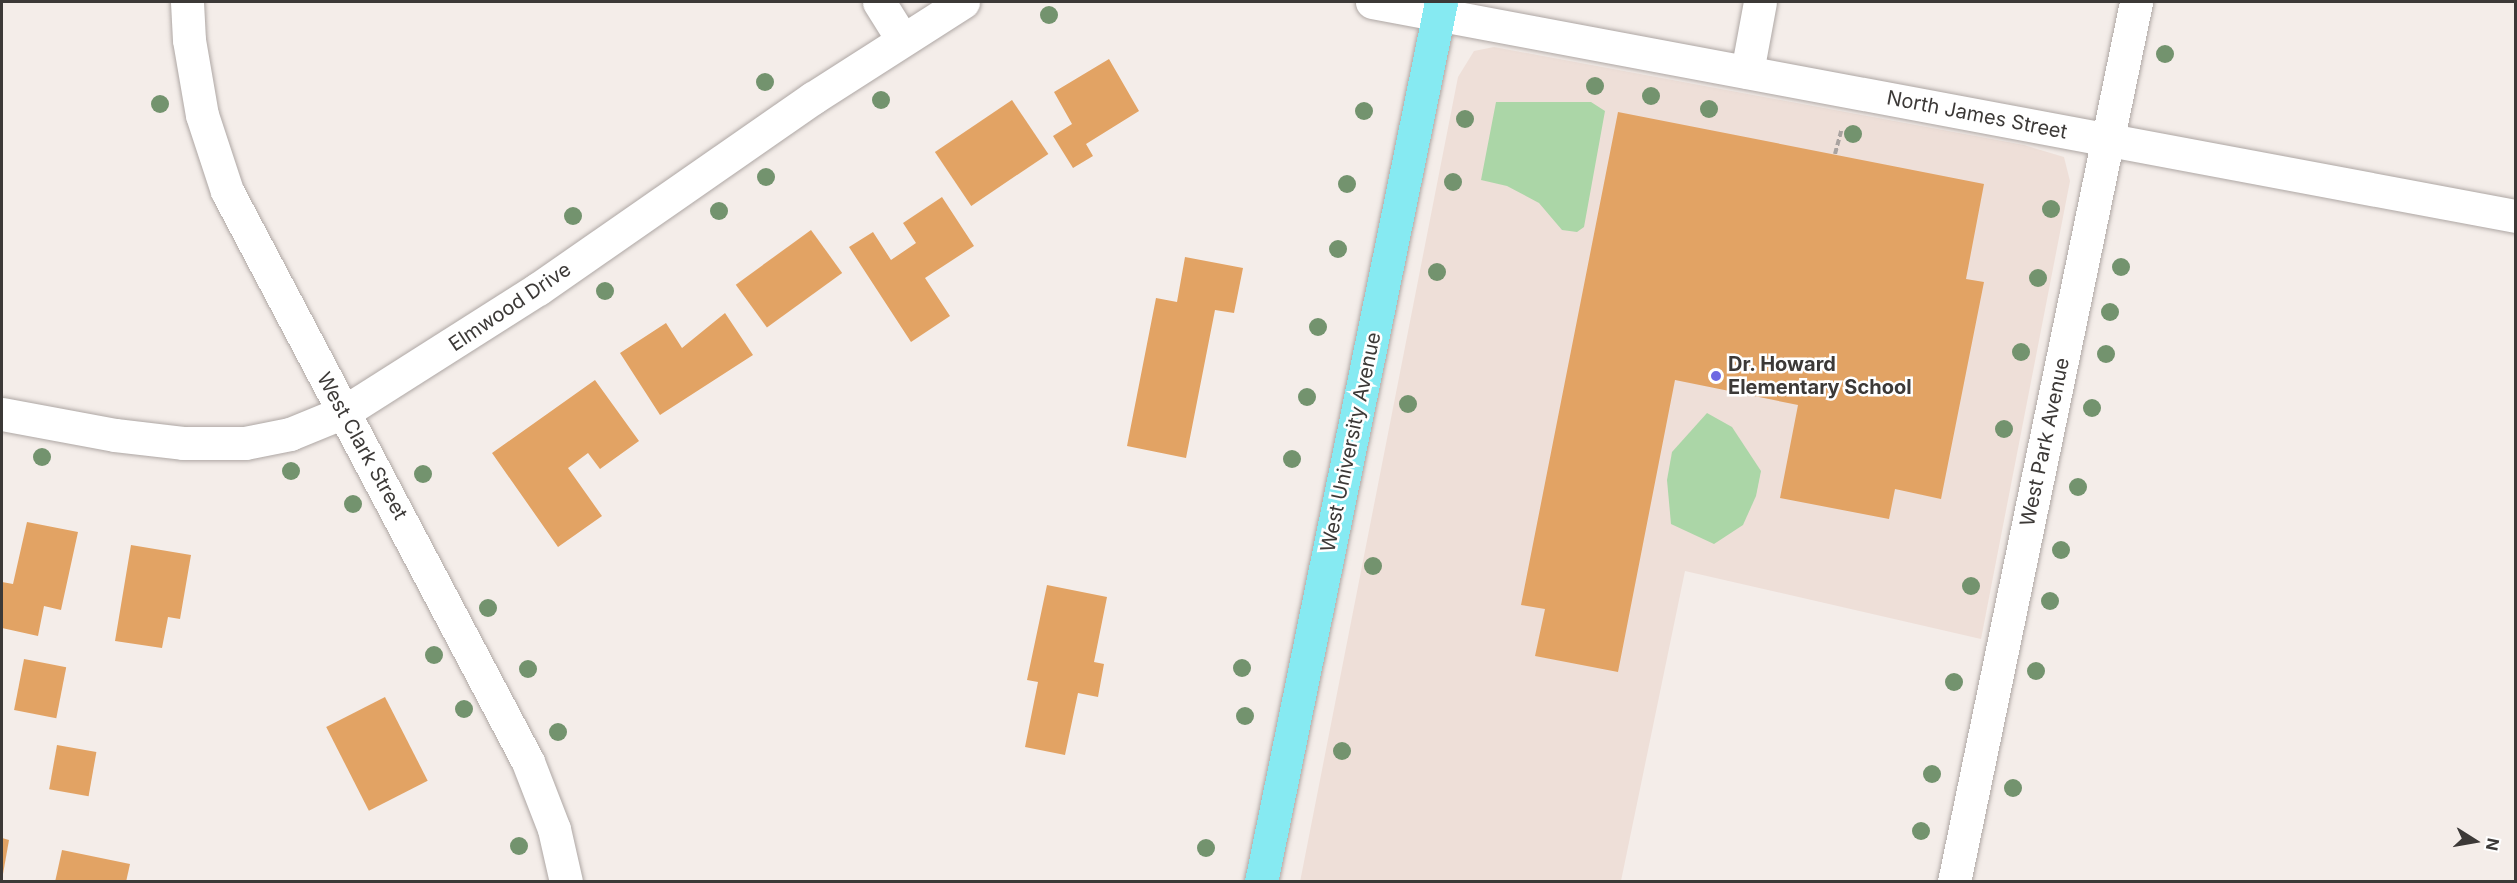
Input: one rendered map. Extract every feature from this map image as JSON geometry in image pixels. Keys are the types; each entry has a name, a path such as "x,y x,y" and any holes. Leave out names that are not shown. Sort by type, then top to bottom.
{"main road":[{"name":"West University Avenue","path":"1261,882 1440,8"}],"street":[{"name":"West Clark Street","path":"187,2 189,40 202,115 227,191 254,249 344,412 528,762 554,829 566,882"},
{"path":"879,2 902,39"},
{"name":"Elmwood Drive","path":"2,414 115,435 183,443 245,443 290,434 344,412 538,289 902,39 963,2"},
{"path":"1372,2 1440,8"},
{"path":"1748,72 1760,2"},
{"name":"West Park Avenue","path":"1954,882 2136,2"},
{"name":"North James Street","path":"1440,8 1748,72 2516,216"}],"path":[{"path":"1835,154 1840,131"}],"shaded area":[{"name":"Dr. Howard Elementary School","path":"1494,47 2024,145 2064,157 2070,181 1981,639 1685,571 1621,881 1300,882 1458,77 1474,51"}],"green space":[{"path":"1496,102 1591,102 1605,111 1584,227 1577,232 1562,230 1539,203 1507,186 1481,180"},
{"path":"1707,413 1732,427 1761,471 1756,496 1743,525 1714,544 1671,524 1667,480 1672,452"}],"building":[{"path":"1109,59 1139,111 1086,144 1093,156 1073,168 1053,136 1072,124 1054,92"},
{"path":"1012,100 1048,154 971,206 935,152"},
{"path":"1618,112 1984,184 1966,279 1984,282 1941,499 1895,489 1889,519 1780,498 1798,405 1675,380 1618,672 1535,656 1545,609 1521,605"},
{"path":"942,197 974,246 925,278 950,316 911,342 849,247 873,232 891,260 916,243 903,223"},
{"path":"811,230 842,273 767,328 736,285"},
{"path":"1185,257 1243,268 1234,313 1215,310 1186,458 1127,446 1156,298 1177,302"},
{"path":"725,313 753,355 660,415 620,353 666,323 682,348"},
{"path":"595,380 639,441 600,469 588,453 568,468 602,516 558,547 492,453"},
{"path":"27,522 78,532 61,610 44,606 38,636 2,628 2,582 13,584"},
{"path":"131,545 191,555 180,619 168,617 162,648 115,641"},
{"path":"1047,585 1107,597 1094,662 1104,664 1098,697 1078,693 1065,755 1025,747 1038,682 1027,680"},
{"path":"24,659 66,667 56,718 14,710"},
{"path":"385,697 428,781 369,811 326,727"},
{"path":"57,745 96,752 89,796 49,789"},
{"path":"2,838 9,840 3,874 2,874"},
{"path":"62,850 130,864 126,882 55,882"}],"place":[{"name":"Dr. Howard Elementary School","path":"1716,376"}]}
